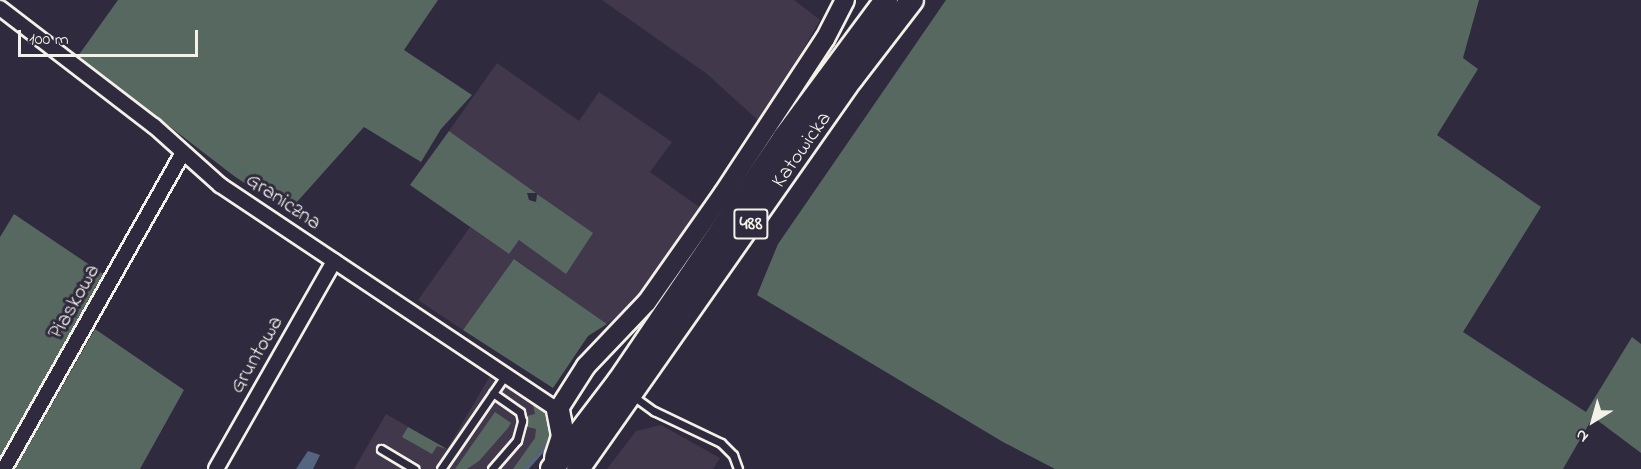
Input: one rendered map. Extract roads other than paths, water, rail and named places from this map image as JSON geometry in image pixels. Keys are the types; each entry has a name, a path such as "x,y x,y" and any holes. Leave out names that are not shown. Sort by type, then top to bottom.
{"main road":[{"name":"Katowicka","path":"584,445 854,40 886,0"},
{"name":"Katowicka","path":"584,445 633,396 852,78 912,0"},
{"path":"552,469 563,436 558,410"},
{"name":"488","path":"552,469 584,445"},
{"name":"488","path":"578,469 584,445"}],"street":[{"path":"558,410 586,366 647,302 723,194 825,39 844,0"},
{"name":"Graniczna","path":"0,8 154,126 182,154 220,185 558,410"},
{"name":"Piaskowa","path":"4,469 182,154"},
{"name":"Gruntowa","path":"216,469 334,261"}],"lane":[{"path":"441,469 505,376"},
{"path":"492,469 517,440 522,421 520,412 493,393"},
{"path":"633,396 654,411 721,443 733,455 738,469"},
{"path":"381,449 414,469"}],"water":[{"path":"308,451 320,455 313,469 296,469"}],"waterway":[{"path":"526,469 551,441"}]}
